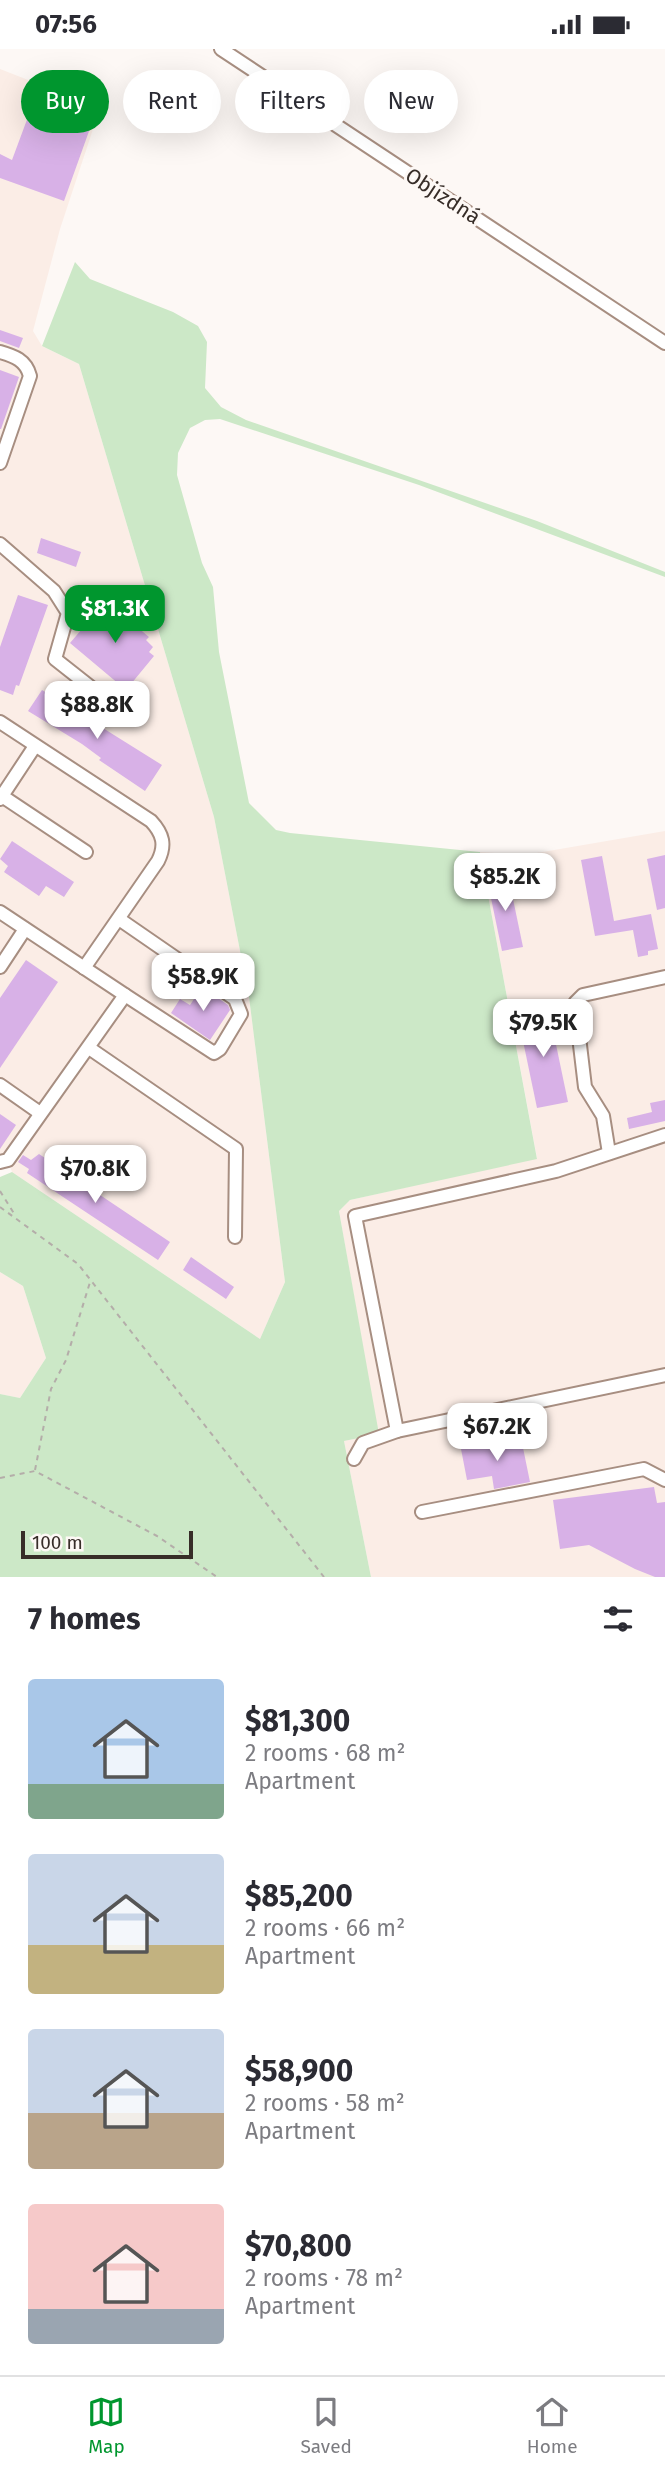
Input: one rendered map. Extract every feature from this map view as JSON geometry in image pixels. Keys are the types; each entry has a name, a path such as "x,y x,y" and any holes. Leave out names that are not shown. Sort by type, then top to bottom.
{"street":[{"name":"Objízdná","path":"220,49 665,342"},
{"path":"0,352 15,356 28,367 30,376 0,463"},
{"path":"0,544 54,591 68,613 55,659 112,704"},
{"path":"0,722 151,821 159,830 163,851 85,968"},
{"path":"35,745 1,797 86,852"},
{"path":"0,912 214,1053 220,1049 241,1014 235,999 119,919"},
{"path":"0,967 25,929"},
{"path":"609,1153 603,1116 585,1087 575,1003 583,995 665,977"},
{"path":"0,1163 8,1160 125,996"},
{"path":"89,1048 236,1149 235,1237"},
{"path":"0,1085 40,1113"},
{"path":"397,1430 355,1216 556,1171 665,1135"},
{"path":"354,1458 363,1443 397,1430 665,1375"},
{"path":"422,1512 644,1469 665,1480"}],"path":[{"path":"0,1191 18,1219"},
{"path":"0,1207 63,1250 90,1279 324,1577"},
{"path":"35,1471 51,1389 66,1360 90,1279"},
{"path":"0,1478 35,1471 158,1536 217,1577"}],"shaded area":[{"path":"0,69 21,77 21,133 92,133 60,229 33,331 42,346 79,364 214,817 249,997 285,1282 260,1339 12,1172 8,1160 0,1154"},
{"path":"665,831 665,1577 371,1577 344,1441 378,1434 339,1211 350,1200 537,1158 480,852 525,855"},
{"path":"0,1272 23,1286 46,1358 20,1398 0,1394"}],"green space":[{"path":"75,262 90,279 173,312 198,326 207,342 205,388 221,407 246,420 537,521 665,572 665,577 419,485 220,419 205,420 190,428 178,453 177,475 202,563 213,587 219,652 249,803 276,830 290,833 480,852 537,1159 350,1200 339,1211 379,1434 344,1441 371,1577 0,1577 0,1394 20,1398 46,1358 23,1286 0,1272 0,1177 12,1172 260,1339 285,1282 249,997 214,817 79,364 42,346"}],"building":[{"path":"22,133 88,133 64,201 0,178 0,154 12,160"},
{"path":"0,330 23,338 19,348 0,341"},
{"path":"0,370 19,377 1,429 0,429"},
{"path":"41,538 81,552 76,567 37,553"},
{"path":"18,595 48,605 19,686 16,685 13,695 0,690 0,647"},
{"path":"106,601 149,637 146,640 153,647 149,652 154,656 126,690 70,643"},
{"path":"42,690 162,765 145,791 99,760 101,758 82,744 28,711"},
{"path":"12,841 74,882 64,897 46,886 39,896 4,872 8,866 0,859"},
{"path":"665,855 665,908 657,910 647,859"},
{"path":"602,856 614,921 651,914 658,949 648,951 648,955 638,957 633,930 595,936 581,860"},
{"path":"508,875 523,947 502,951 487,879"},
{"path":"26,960 58,982 0,1068 0,998"},
{"path":"202,987 228,1005 230,1010 210,1040 171,1013 180,999 190,1005"},
{"path":"549,1011 568,1102 537,1108 518,1017"},
{"path":"665,1100 665,1121 629,1129 627,1118 652,1112 650,1103"},
{"path":"0,1114 16,1125 0,1149"},
{"path":"39,1154 170,1242 158,1260 27,1173 29,1169 18,1162 23,1155 31,1160"},
{"path":"191,1257 234,1287 226,1299 183,1270"},
{"path":"521,1438 530,1482 494,1489 492,1476 467,1480 461,1449"},
{"path":"654,1487 657,1503 665,1502 665,1577 655,1577 635,1569 589,1545 560,1549 553,1500"}]}
